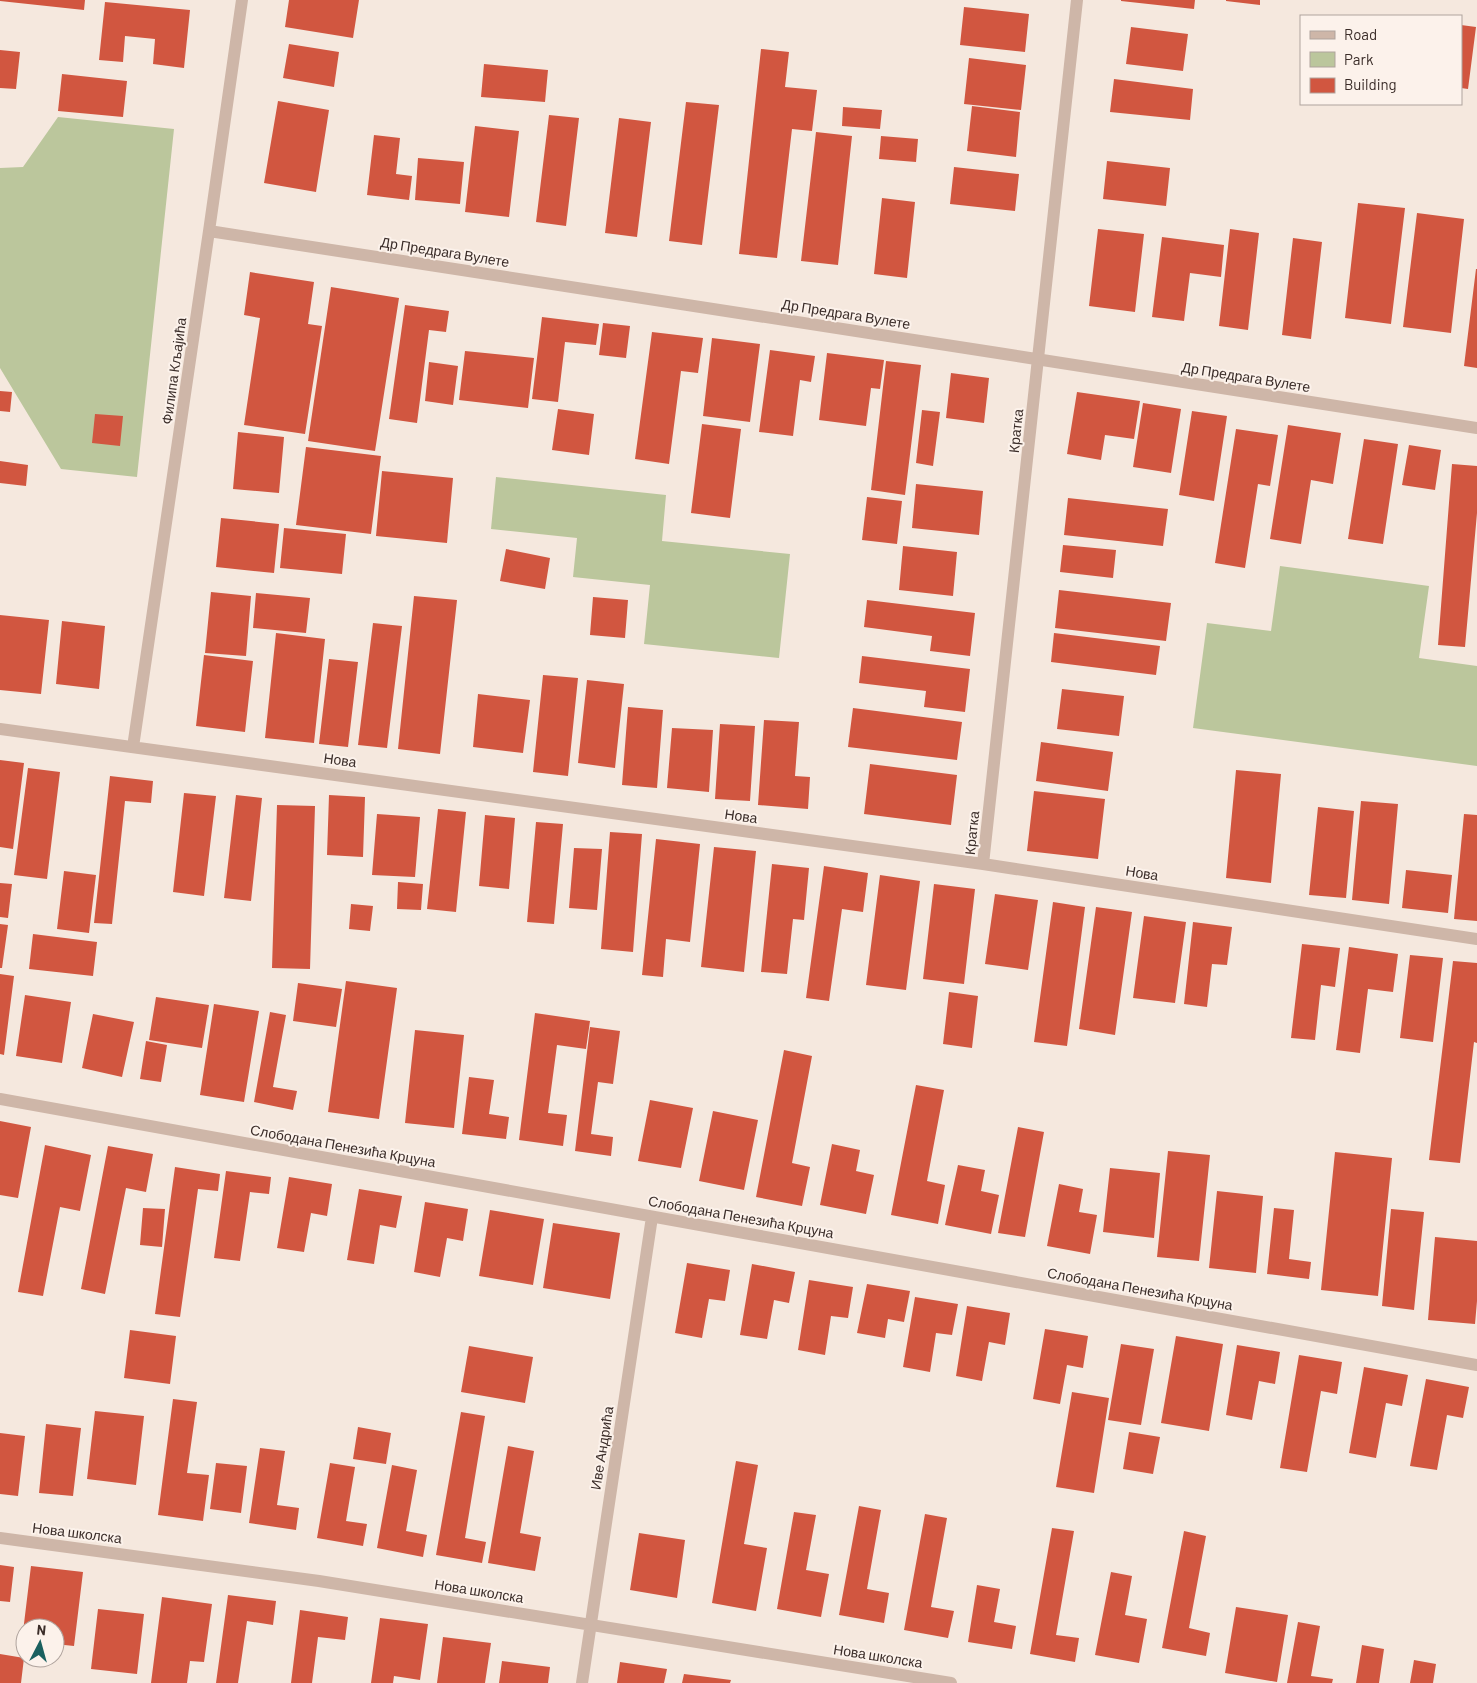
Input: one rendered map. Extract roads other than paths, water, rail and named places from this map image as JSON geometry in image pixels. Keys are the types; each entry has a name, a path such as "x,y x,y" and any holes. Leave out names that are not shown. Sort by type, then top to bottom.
{"street":[{"name":"Филипа Кљајића","path":"133,747 242,0"},
{"name":"Кратка","path":"983,864 1077,0"},
{"name":"Др Предрага Вулете","path":"209,231 1477,428"},
{"name":"Нова","path":"0,729 983,864 1477,939"},
{"name":"Слободана Пенезића Крцуна","path":"0,1099 1477,1365"},
{"name":"Иве Андрића","path":"582,1683 652,1217"},
{"name":"Нова школска","path":"0,1538 319,1581 951,1683"}]}
